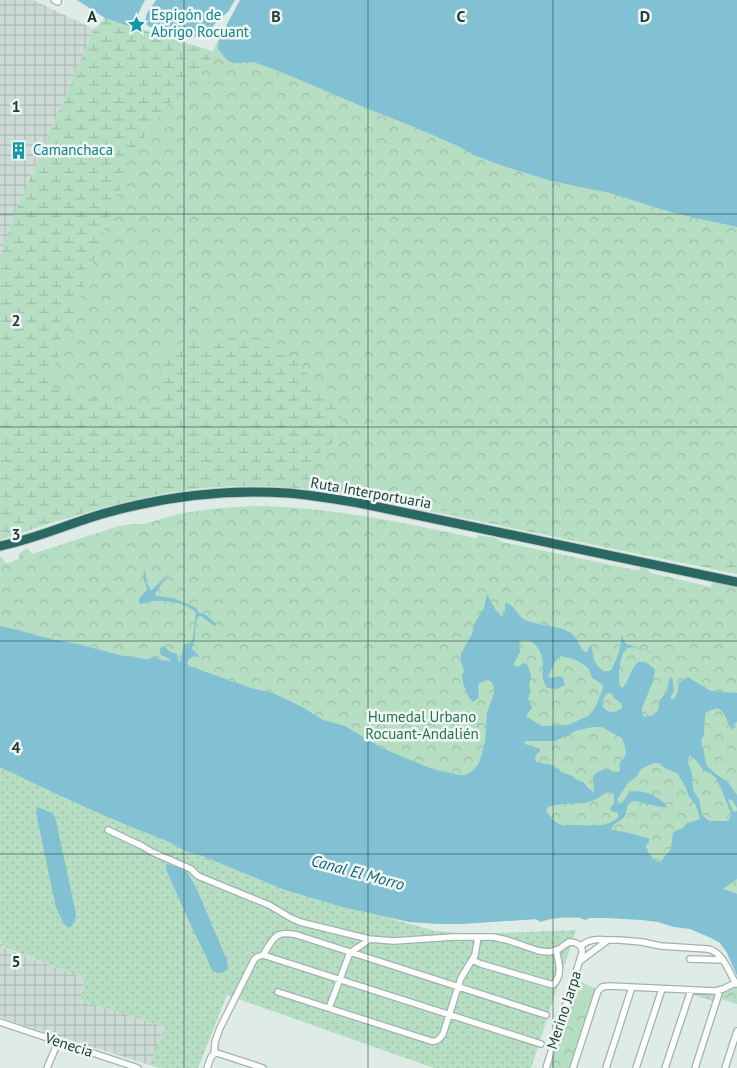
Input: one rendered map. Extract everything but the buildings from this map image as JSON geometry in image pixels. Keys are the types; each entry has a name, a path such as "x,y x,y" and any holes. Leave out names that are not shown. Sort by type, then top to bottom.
{"highway":[{"name":"Ruta Interportuaria","path":"0,546 102,514 150,503 226,493 287,493 358,503 737,582"}],"street":[{"path":"108,830 191,869 198,876 269,905 295,920 369,939 500,938 539,951 550,952 569,942 581,946 594,939 619,940 661,946 708,949 715,951 721,958 736,984 720,990 602,987 598,991 573,1068"},
{"path":"207,1068 211,1056 214,1054 215,1042 220,1028 254,960 263,955 274,938 282,933 297,935 546,1015"},
{"path":"278,992 434,1041 438,1040 442,1037 463,974 476,951 478,937"},
{"path":"329,1008 351,953 369,939"},
{"path":"580,961 608,940"},
{"name":"Merino Jarpa","path":"546,1068 580,961 581,946"},
{"path":"472,960 554,986 558,980 560,966 556,950"},
{"path":"263,955 541,1044"},
{"path":"690,959 721,958"},
{"path":"606,1068 632,987"},
{"path":"636,1068 662,989"},
{"path":"665,1068 691,990"},
{"path":"695,1068 720,990"},
{"name":"Venecia","path":"0,1022 138,1068"},
{"path":"725,1068 737,1031"},
{"path":"47,1068 58,1042"},
{"path":"214,1054 217,1053 264,1068"}],"shaded area":[{"path":"0,0 33,0 94,29 14,216 0,255"},
{"path":"0,938 4,948 86,979 80,1000 165,1027 150,1065 0,1017"}],"green space":[{"path":"242,0 737,188 737,566 734,564 734,559 727,554 704,565 386,498 317,487 315,483 314,459 341,434 342,415 338,405 319,391 295,359 274,353 261,338 239,335 223,341 186,340 162,354 159,375 162,400 160,406 156,407 128,405 58,391 52,386 52,374 133,152 185,83 206,70 216,44"},
{"path":"105,18 222,54 737,227 737,574 351,495 297,488 244,486 165,493 102,508 0,540 0,255 14,216 94,29"},
{"name":"Humedal Urbano Rocuant-Andalién","path":"250,506 335,512 475,538 478,535 495,538 502,542 636,570 639,570 641,567 646,568 651,573 711,587 712,583 715,582 737,587 737,964 727,944 687,927 649,919 590,917 441,924 385,917 345,907 277,886 190,853 0,769 0,556 6,563 9,563 18,559 20,553 27,548 32,554 119,526 144,524 178,514"},
{"path":"0,767 263,881 285,890 342,907 435,931 473,934 576,930 531,1068 434,1068 227,995 198,1068 160,1068 150,1065 165,1027 80,1000 86,979 4,947 0,938"},
{"path":"577,980 596,989 570,1068 550,1068"},
{"path":"735,983 737,987 737,1004 718,998 721,991"},
{"path":"580,984 593,989 584,1014 572,1010"},
{"path":"692,991 717,992 715,1002 691,994"}],"water":[{"path":"77,0 145,0 133,24 129,26 105,18"},
{"path":"156,0 235,0 228,12 211,29 199,36 189,38 179,37 148,26 145,22 147,13"},
{"path":"240,0 737,0 737,227 674,213 610,193 552,181 503,166 279,71 253,62 234,63 228,61 218,49 219,39"},
{"name":"Canal El Morro","path":"145,568 146,581 151,591 168,574 155,594 156,596 173,598 195,607 199,613 206,615 217,625 213,625 201,616 197,618 192,649 200,657 189,659 187,663 189,666 251,688 273,693 323,720 345,726 382,748 432,769 460,775 471,772 480,760 485,742 487,713 494,693 491,681 485,680 478,684 479,698 473,702 468,696 463,683 462,676 464,670 461,663 461,654 472,634 474,624 484,608 487,594 501,616 503,616 505,611 505,603 525,620 561,628 571,633 585,652 587,652 591,645 595,662 603,671 611,670 613,666 620,647 621,634 626,644 654,653 633,647 627,648 622,656 619,671 619,682 622,688 638,662 647,663 655,670 653,681 642,708 644,717 653,715 658,710 660,700 667,692 669,680 672,677 674,691 670,698 672,699 674,699 678,691 679,682 688,677 711,691 737,693 737,722 734,724 733,730 723,712 717,708 705,714 704,735 701,741 707,766 728,782 737,795 737,808 733,801 728,800 733,811 736,812 737,810 737,879 723,889 737,894 737,976 727,953 720,943 690,929 658,922 607,918 590,918 585,920 570,917 540,922 536,919 440,924 409,922 342,907 285,890 200,855 185,851 168,841 102,815 0,767 0,626 119,655 145,659 155,656 159,660 170,661 160,652 161,647 165,646 169,651 177,654 178,661 180,661 184,644 191,642 193,638 196,613 188,607 172,602 155,601 140,604 140,598 147,589 143,577","holes":["522,640 531,641 541,653 544,682 547,688 557,689 565,685 563,678 560,676 548,677 554,663 560,656 574,659 589,669 592,678 602,684 603,688 596,706 590,715 568,725 542,726 527,717 532,708 528,699 531,691 529,685 531,674 527,664 523,663 518,667 513,665 520,652 519,643","608,693 612,694 622,704 622,708 617,711 608,711 602,702","603,727 621,737 626,754 620,763 619,771 602,770 593,776 594,792 583,782 561,772 552,765 536,762 535,756 540,749 524,742 555,741 578,730","690,755 704,771 716,778 731,814 728,821 709,821 702,815 699,799 693,789 692,773 688,763","654,763 659,763 666,769 675,772 686,788 689,797 695,803 700,818 687,823 683,828 673,832 671,849 660,862 654,860 646,849 649,838 611,829 624,818 627,806 632,801 667,807 656,797 635,791 630,792 621,804 617,804 618,798 628,783 637,776 641,769","608,792 612,793 614,795 614,803 610,809 618,813 618,817 614,821 597,826 562,825 555,821 546,811 548,807 553,805 594,800"]},
{"path":"37,807 55,816 76,914 75,921 71,927 65,925 56,908 36,813"},
{"path":"167,864 183,869 188,873 227,960 228,969 225,972 218,973 212,970 166,869"}],"place":[{"name":"Espigón de Abrigo Rocuant","path":"137,24"},
{"name":"Camanchaca","path":"19,150"}]}
